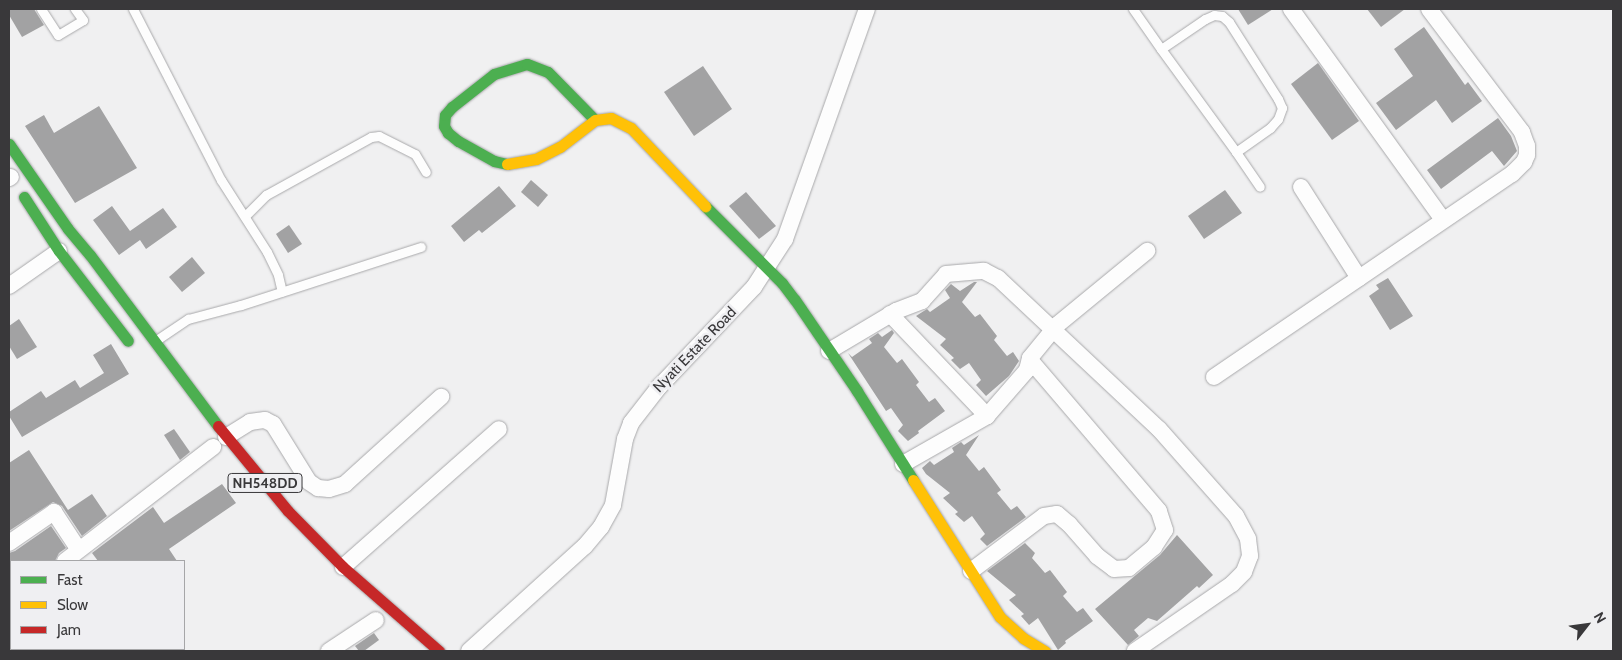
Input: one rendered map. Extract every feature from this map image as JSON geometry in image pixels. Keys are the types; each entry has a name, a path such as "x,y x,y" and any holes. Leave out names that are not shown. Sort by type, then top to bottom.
{"main road":[{"path":"595,120 548,72 527,64 494,74 452,107 445,115 444,126 448,133 458,141 494,161 510,165 536,159 560,147 595,120 611,118 631,128 791,294 1000,616 1023,638 1045,651"},
{"name":"NH548DD","path":"9,144 68,229 90,255 153,342 217,444 288,511 343,567 439,651"},
{"path":"10,176 59,251 138,353"}],"street":[{"name":"Nyati Estate Road","path":"469,651 585,546 601,528 613,505 625,439 631,423 659,387 754,287 785,239 795,216 807,176 867,9"},
{"path":"1291,9 1443,220"},
{"path":"1214,377 1520,168 1527,155 1527,146 1522,132 1429,9"},
{"path":"1301,187 1359,278"},
{"path":"9,286 59,251"},
{"path":"903,464 987,416 1027,370 1030,360 1053,330 1147,251"},
{"path":"829,351 890,314 922,302 946,274 984,271 998,278 1159,429 1236,516 1248,539 1250,556 1244,572 1232,584 1135,651"},
{"path":"890,314 987,416"},
{"path":"971,571 1044,516 1057,514 1069,524 1097,556 1114,569 1129,568 1154,548 1165,530 1159,511 1030,360"},
{"path":"65,560 217,444 250,422 266,420 273,424 309,482 318,488 330,489 345,484 441,397"},
{"path":"343,567 499,429"},
{"path":"9,543 54,512 79,550"},
{"path":"329,651 375,618"}],"lane":[{"path":"41,9 58,36 83,20 75,9"},
{"path":"133,9 221,180 267,252 278,275 282,292"},
{"path":"1133,9 1260,186"},
{"path":"1161,49 1205,18 1214,15 1222,16 1229,22 1278,98 1282,108 1278,119 1270,128 1236,152"},
{"path":"245,216 266,195 371,137 379,136 415,154 426,172"},
{"path":"153,342 188,319 282,292 331,274 421,247"}],"building":[{"path":"9,9 34,9 44,25 22,37 9,15"},
{"path":"1238,9 1273,9 1248,25"},
{"path":"1367,9 1405,9 1381,27"},
{"path":"1424,27 1465,85 1468,82 1482,101 1452,123 1436,100 1396,130 1376,103 1413,76 1394,49"},
{"path":"1318,63 1359,121 1332,140 1291,84"},
{"path":"703,66 732,109 694,136 664,92"},
{"path":"99,106 137,168 75,203 25,126 44,115 54,133"},
{"path":"1498,118 1511,136 1517,151 1504,166 1492,151 1441,189 1427,170"},
{"path":"531,180 548,195 538,207 521,192"},
{"path":"499,186 516,206 482,233 479,230 464,242 451,226"},
{"path":"1225,190 1242,213 1204,239 1188,216"},
{"path":"746,192 776,226 759,239 729,206"},
{"path":"112,206 130,231 163,208 177,227 146,249 140,240 119,255 93,220"},
{"path":"289,225 302,244 288,253 276,234"},
{"path":"192,257 205,273 182,292 169,277"},
{"path":"1388,278 1413,316 1390,330 1369,296 1379,289 1376,285"},
{"path":"977,282 962,302 975,317 980,314 997,336 994,340 1007,356 1013,352 1019,361 1009,376 986,396 976,385 981,380 969,363 960,369 951,360 954,358 940,345 946,339 916,316 927,309 930,312 950,298 945,290 951,284 960,291"},
{"path":"19,319 37,347 17,359 9,346 9,326"},
{"path":"892,330 894,333 884,347 897,363 902,359 919,382 916,385 929,402 935,398 945,411 908,441 898,431 903,425 891,408 886,411 848,353 852,357 872,343 869,339 878,333 882,337"},
{"path":"111,344 129,374 22,437 9,416 9,412 41,391 46,398 75,380 80,388 104,373 93,355"},
{"path":"174,429 190,452 180,460 164,435"},
{"path":"979,435 966,455 979,471 984,467 1001,490 997,493 1011,510 1017,506 1026,517 987,546 980,539 985,534 972,516 964,522 955,514 958,512 943,498 950,493 926,474 922,468 930,461 934,465 954,452 952,448 961,442 964,445"},
{"path":"29,450 68,510 92,494 107,516 82,536 62,506 53,502 9,531 9,463"},
{"path":"222,484 236,503 169,549 176,560 97,560 92,553 153,507 164,523"},
{"path":"51,526 66,548 59,553 56,560 9,561 9,553 15,551"},
{"path":"1177,535 1213,575 1199,588 1197,586 1157,621 1148,618 1134,630 1139,636 1128,645 1095,609 1160,555"},
{"path":"1025,543 1035,553 1032,558 1045,573 1050,570 1067,592 1063,596 1077,612 1083,608 1093,621 1065,641 1066,643 1058,650 1038,618 1029,625 1021,616 1024,614 1009,600 1016,595 987,571"},
{"path":"374,633 379,640 364,651 359,651 355,646"}],"traffic: fast":[{"path":"507,164 494,161 458,141 448,133 444,126 445,115 452,107 494,74 527,64 548,72 595,120"},
{"path":"9,144 68,229 90,255 218,426"},
{"path":"24,197 59,251 128,341"},
{"path":"705,206 782,283 795,300 857,391 913,480"}],"traffic: slow":[{"path":"507,164 536,159 560,147 595,120 611,118 631,128 705,206"},
{"path":"913,480 1000,617 1023,638 1045,651"}],"traffic: jam":[{"path":"218,426 288,511 343,567 439,651"}]}
